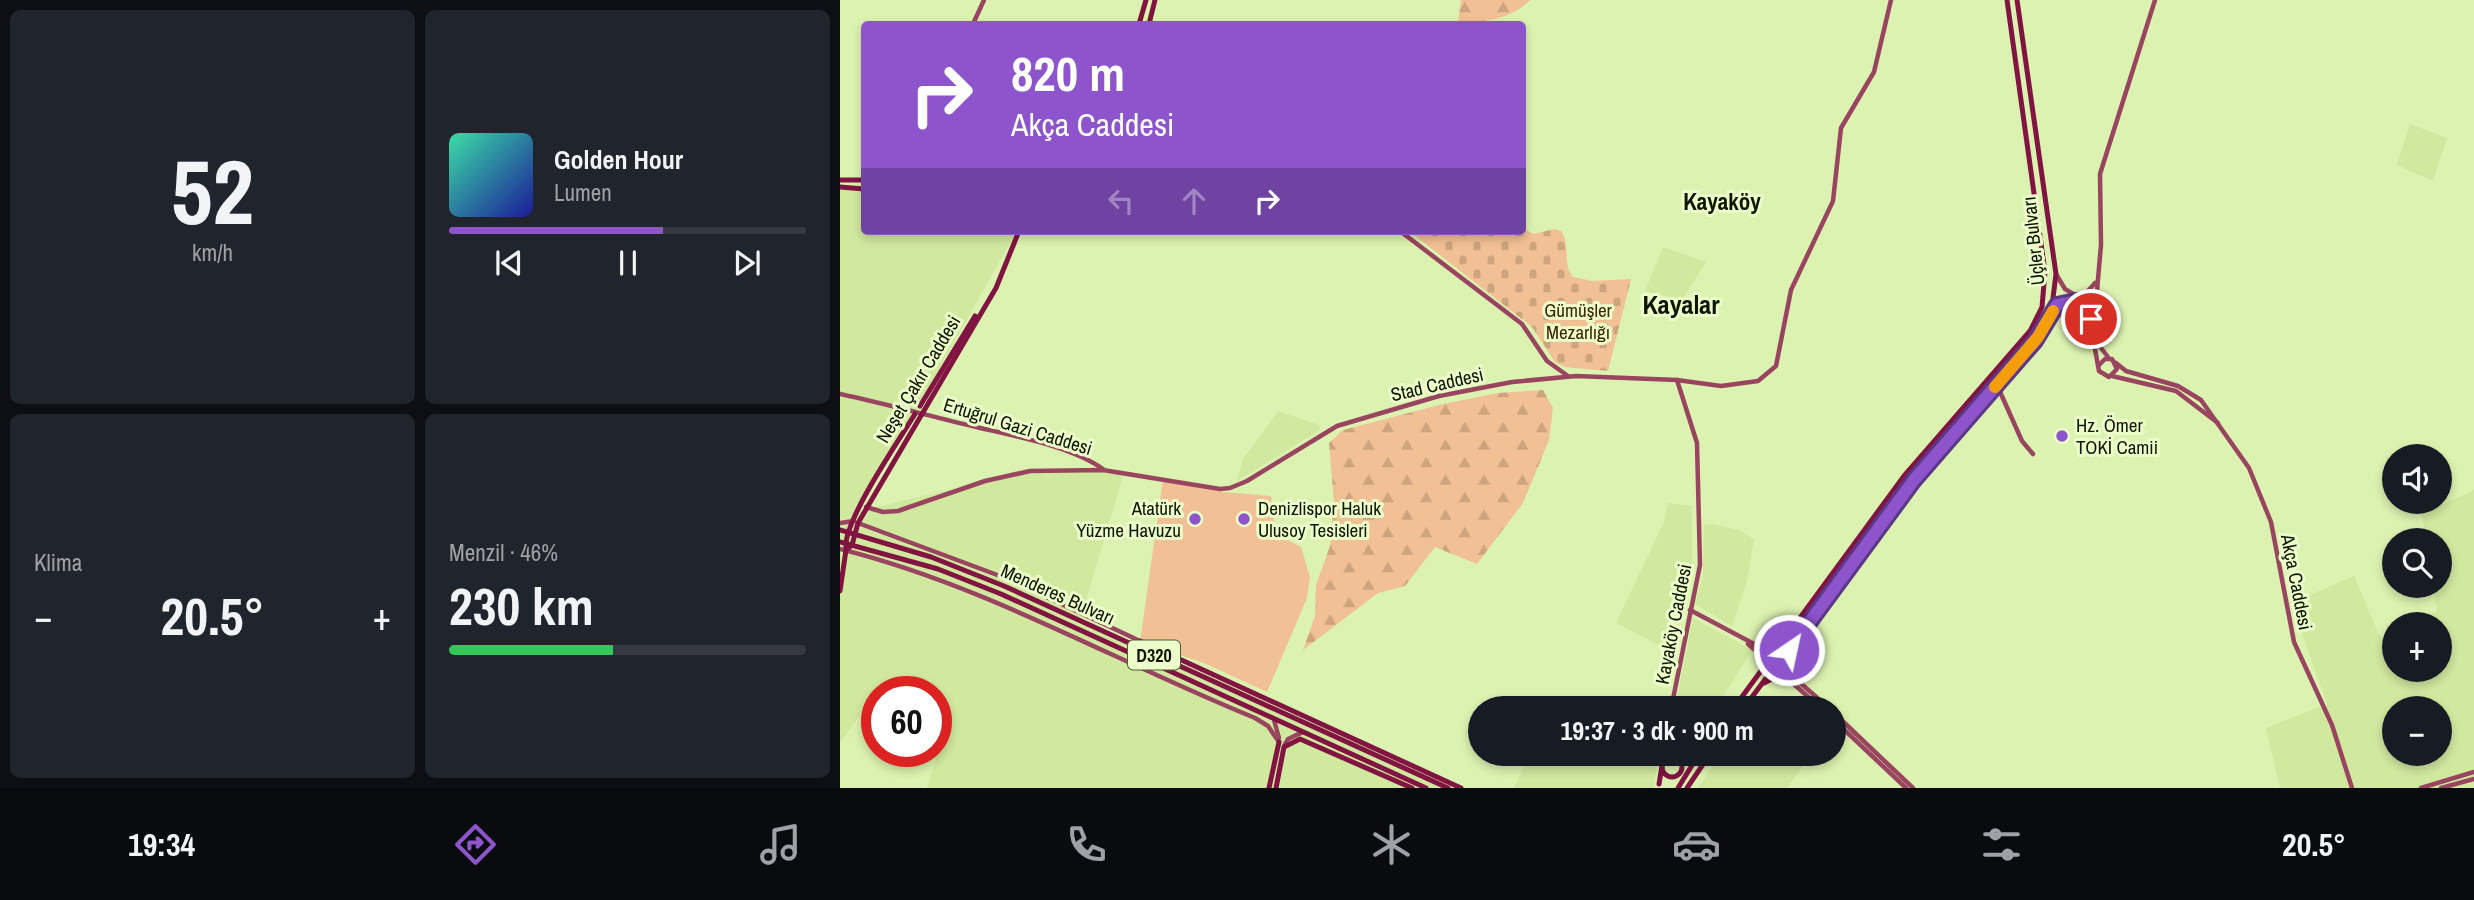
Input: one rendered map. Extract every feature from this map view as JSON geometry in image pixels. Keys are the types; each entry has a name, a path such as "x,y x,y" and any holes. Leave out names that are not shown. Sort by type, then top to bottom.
{"main road":[{"path":"1140,21 1146,0"},
{"path":"1150,21 1155,0"},
{"name":"Üçler Bulvarı","path":"1742,696 1904,476 2020,344 2038,316 2046,280 2007,0"},
{"name":"Üçler Bulvarı","path":"1752,696 1914,480 2038,337 2048,317 2056,274 2017,0"},
{"path":"840,180 861,180"},
{"path":"840,187 861,188"},
{"name":"Neşet Çakır Caddesi","path":"845,546 856,533 856,522 997,281 1015,235"},
{"name":"Neşet Çakır Caddesi","path":"845,546 848,531 866,507 919,411"},
{"name":"Menderes Bulvarı","path":"840,530 942,561 1004,586 1449,788"},
{"path":"840,591 845,546"},
{"name":"Menderes Bulvarı","path":"845,546 959,577 1425,788"},
{"path":"1756,690 1778,676 1793,678 1788,662 1789,650 1796,639"},
{"path":"1140,642 1461,788"},
{"path":"1282,745 1303,740 1412,788"},
{"path":"1269,788 1282,745"},
{"path":"1276,788 1282,745"},
{"path":"1662,766 1663,773 1675,780 1677,788"},
{"path":"1660,786 1662,766"},
{"path":"1660,786 1669,777 1681,772 1680,766"},
{"path":"1677,788 1691,766"},
{"path":"1688,788 1702,766"},
{"path":"1437,777 1449,788"}],"street":[{"path":"974,21 984,0"},
{"name":"Stad Caddesi","path":"866,507 883,512 898,511 985,481 1030,471 1104,470 1220,489 1230,488 1255,476 1320,434 1357,418 1471,389 1569,376 1677,380 1721,386 1745,385 1758,381 1776,366 1791,290 1833,201 1837,149 1844,120 1874,72 1891,0"},
{"path":"2087,315 2094,302 2101,246 2100,174 2155,0"},
{"path":"1405,235 1522,324 1547,361 1569,376"},
{"path":"2056,274 2063,288 2075,295 2101,303 2105,311 2099,320 2098,344 2103,354 2114,361 2117,369 2112,376"},
{"path":"2075,295 2087,292 2097,279"},
{"path":"2048,317 2057,305 2066,301 2079,302 2087,315 2092,347 2099,365 2105,359 2114,361"},
{"path":"2087,315 2099,320"},
{"name":"Akça Caddesi","path":"2114,361 2126,371 2186,390 2208,407 2250,470 2266,506 2294,642 2332,725 2352,788"},
{"name":"Akça Caddesi","path":"2099,365 2101,373 2176,391 2221,425"},
{"name":"Kayaköy Caddesi","path":"1673,696 1700,565 1699,467 1695,434 1677,380"},
{"path":"1997,384 2022,441 2033,454"},
{"name":"Ertuğrul Gazi Caddesi","path":"840,394 919,411 1083,457 1104,470"},
{"path":"840,523 856,522 1008,579 1140,642"},
{"path":"845,546 916,570 1012,608 1115,658 1255,718 1268,726 1282,745"},
{"path":"1690,610 1737,635 1777,663 1814,696"},
{"path":"1793,678 1810,696"},
{"path":"1274,720 1282,745"},
{"path":"1846,724 1913,788"},
{"path":"1846,731 1906,788"},
{"path":"1282,745 1289,738 1303,733"},
{"path":"2421,788 2474,772"},
{"path":"2441,788 2474,779"}],"shaded area":[{"path":"2410,124 2447,138 2433,181 2397,165"},
{"path":"840,185 861,191 861,235 1014,236 859,511 1030,471 1124,472 1080,621 1453,788 927,788 934,767 952,767 952,676 861,676 861,714 840,743"},
{"path":"1663,247 1706,262 1682,300 1645,291"},
{"path":"1278,411 1319,425 1320,430 1237,481 1243,459"},
{"path":"2474,490 2474,788 2280,788 2266,728 2327,704 2291,603 2354,576 2380,637 2382,636 2382,682 2452,682 2452,612 2435,612 2435,598 2452,598 2452,528 2424,528 2422,514 2452,514 2452,500"},
{"path":"1668,503 1692,506 1692,565 1674,653 1616,623 1664,522"},
{"path":"1712,524 1739,530 1754,539 1747,581 1732,626 1695,604 1703,575 1704,525"},
{"path":"1693,618 1752,650 1723,696 1678,696"},
{"path":"1524,766 1657,766 1654,788 1514,788"},
{"path":"1713,766 1803,766 1787,788 1698,788"}],"green space":[{"path":"1461,0 1530,0 1506,16 1483,21 1458,21"},
{"name":"Gümüşler Mezarlığı","path":"1555,229 1561,231 1564,236 1568,266 1573,277 1592,281 1631,279 1608,371 1565,367 1555,362 1532,327 1414,235 1526,235 1526,230 1533,234"},
{"path":"1543,390 1553,408 1549,440 1523,503 1477,564 1435,547 1405,586 1378,593 1303,650 1315,616 1316,585 1330,546 1334,502 1329,443 1343,430 1443,404 1498,393"},
{"path":"1163,479 1223,492 1271,496 1276,534 1301,547 1310,577 1307,598 1267,692 1204,663 1140,642"}],"slow traffic":[{"path":"1995,387 2038,337 2053,311"}],"place":[{"name":"Hz. Ömer TOKİ Camii","path":"2062,436"},
{"name":"Atatürk Yüzme Havuzu","path":"1195,519"},
{"name":"Denizlispor Haluk Ulusoy Tesisleri","path":"1244,519"}],"district":[{"name":"Kayaköy","path":"1722,201"},
{"name":"Kayalar","path":"1681,304"}],"route":[{"path":"1789,650 1914,480 2035,341 2057,305 2072,300 2079,302 2091,319"}]}
